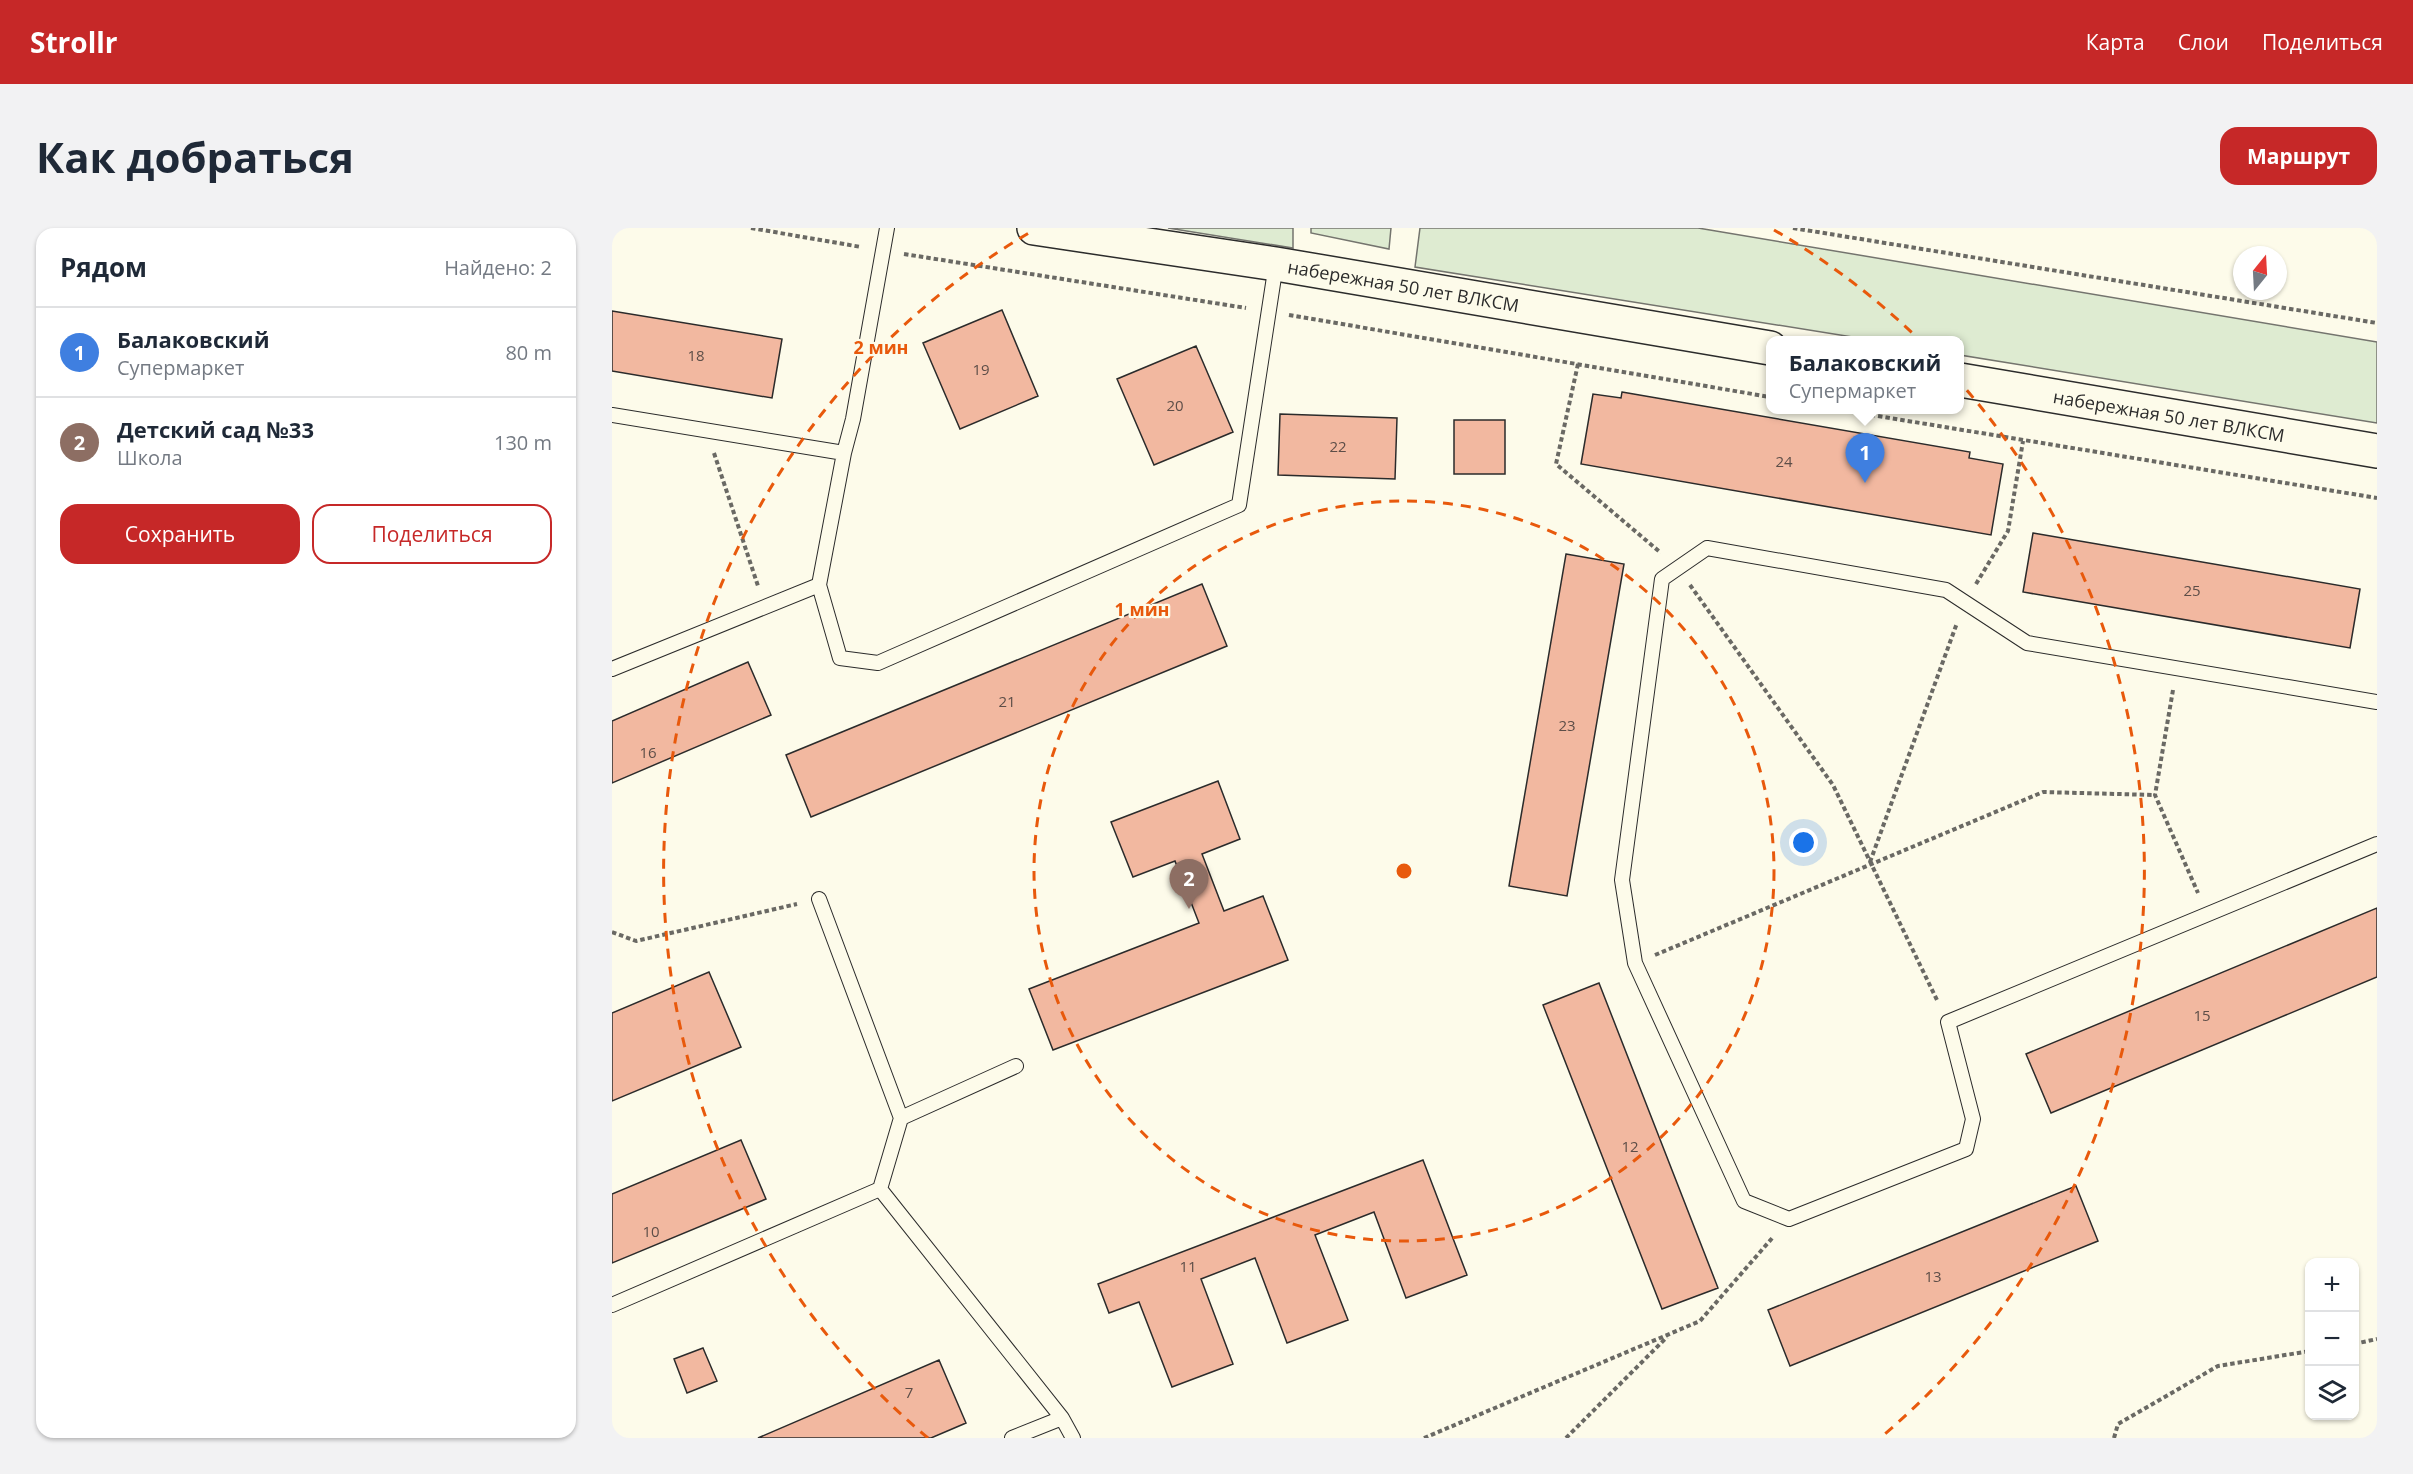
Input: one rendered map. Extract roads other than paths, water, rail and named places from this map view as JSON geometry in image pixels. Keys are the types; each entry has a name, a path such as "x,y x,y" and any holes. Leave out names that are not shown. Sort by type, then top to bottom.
{"street":[{"name":"набережная 50 лет ВЛКСМ","path":"1034,228 1276,264 1766,347"},
{"name":"набережная 50 лет ВЛКСМ","path":"1964,381 2377,451"}],"lane":[{"path":"886,228 853,419 844,453 819,585 840,658 878,663 1239,505 1276,264"},
{"path":"612,415 844,453"},
{"path":"2377,702 2027,643 1947,590 1707,548 1662,579 1622,880 1635,963 1744,1201 1789,1219 1966,1149 1973,1119 1948,1022 2377,844"},
{"path":"612,669 819,585"},
{"path":"612,1305 880,1189 901,1119 819,899"},
{"path":"901,1119 1016,1066"},
{"path":"880,1189 1062,1418 1073,1438"},
{"path":"1011,1438 1062,1418"}],"place":[{"name":"Балаковский","path":"1865,483"},
{"name":"Детский сад №33","path":"1189,909"}]}
